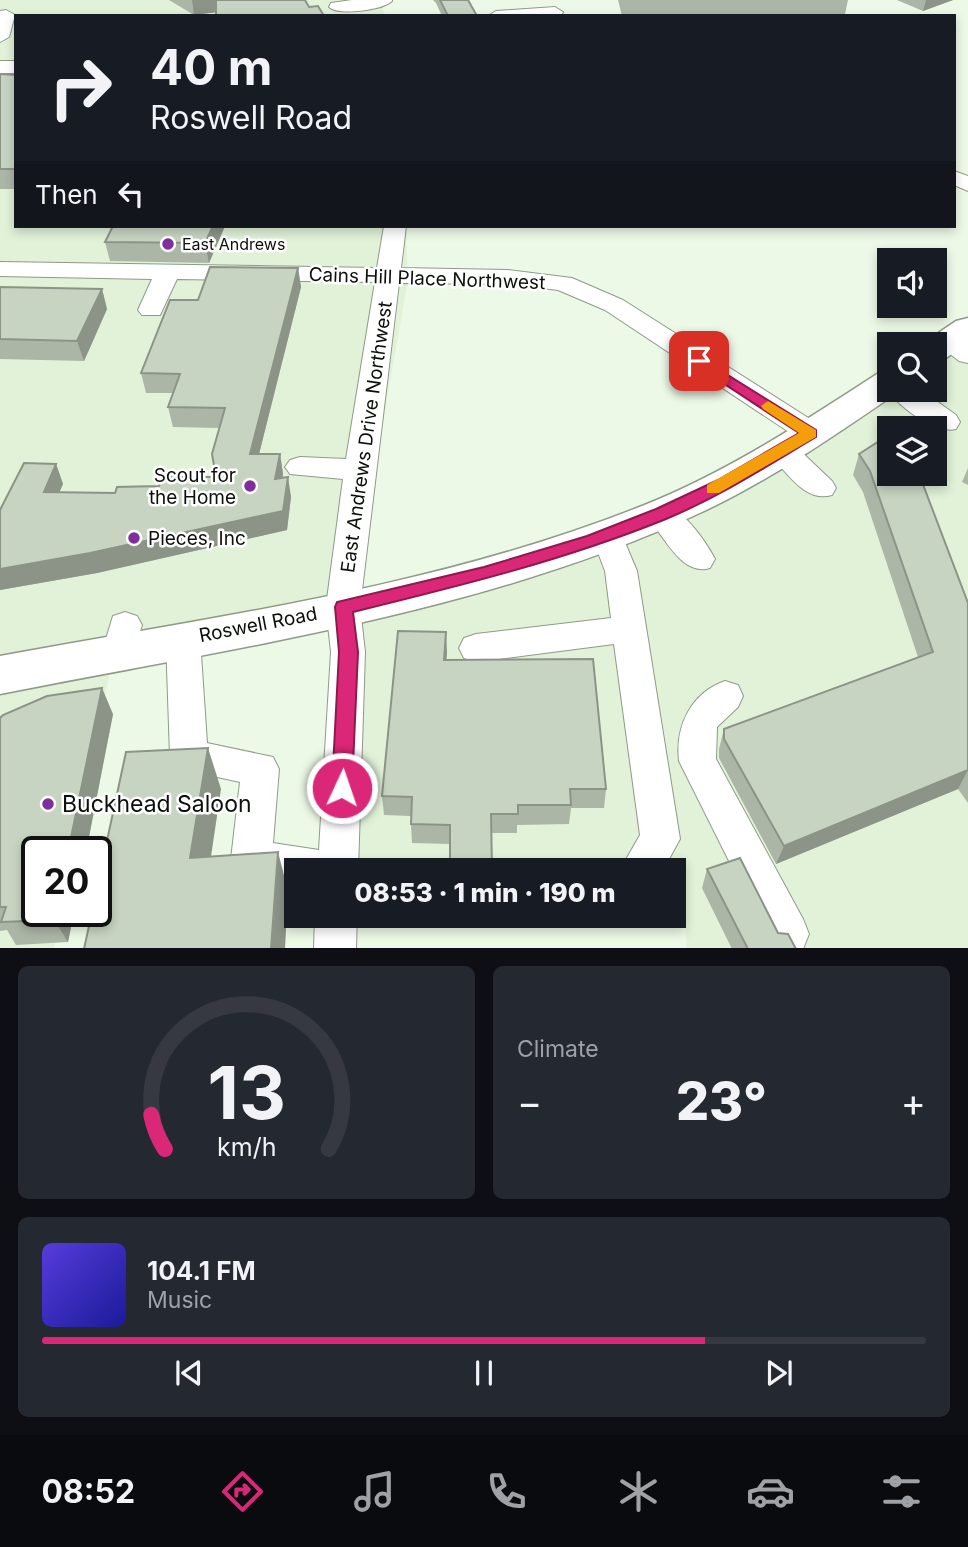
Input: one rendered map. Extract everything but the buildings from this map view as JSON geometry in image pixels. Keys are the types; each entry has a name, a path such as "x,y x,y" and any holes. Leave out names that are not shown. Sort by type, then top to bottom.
{"main road":[{"name":"Roswell Road","path":"0,675 122,638 183,639 344,607 484,573 607,534 662,514 723,484 797,442 877,390"}],"street":[{"path":"337,7 388,5"},
{"path":"513,14 557,9"},
{"path":"0,37 6,15"},
{"name":"East Andrews Drive Northwest","path":"339,858 348,652 344,607 359,470 395,228"},
{"name":"Cains Hill Place Northwest","path":"0,268 168,271 320,267 388,275 507,277 563,284 614,305 797,442 821,488"},
{"path":"151,310 168,271"},
{"path":"918,402 938,416"},
{"path":"300,467 359,470"},
{"path":"662,514 699,559"},
{"path":"607,534 621,571 660,839 648,858"},
{"path":"477,648 629,629"},
{"path":"183,639 189,756 260,769 251,859 284,864"},
{"path":"725,696 706,710 697,725 695,745 698,761 788,933"},
{"path":"335,948 336,928"}],"shaded area":[{"path":"0,0 378,0 385,14 14,14 14,228 406,228 408,280 349,615 738,474 877,397 877,402 947,402 947,357 968,346 968,948 687,948 686,858 351,858 349,616 114,652 76,836 21,836 21,927 59,927 54,948 0,948"}],"slow traffic":[{"path":"713,489 811,433 768,406"}],"place":[{"name":"East Andrews","path":"168,244"},
{"name":"Scout for the Home","path":"250,486"},
{"name":"Pieces, Inc","path":"134,538"},
{"name":"Buckhead Saloon","path":"48,804"}],"route":[{"path":"342,788 348,652 344,607 484,573 592,540 662,514 723,484 811,433 699,361"}]}
